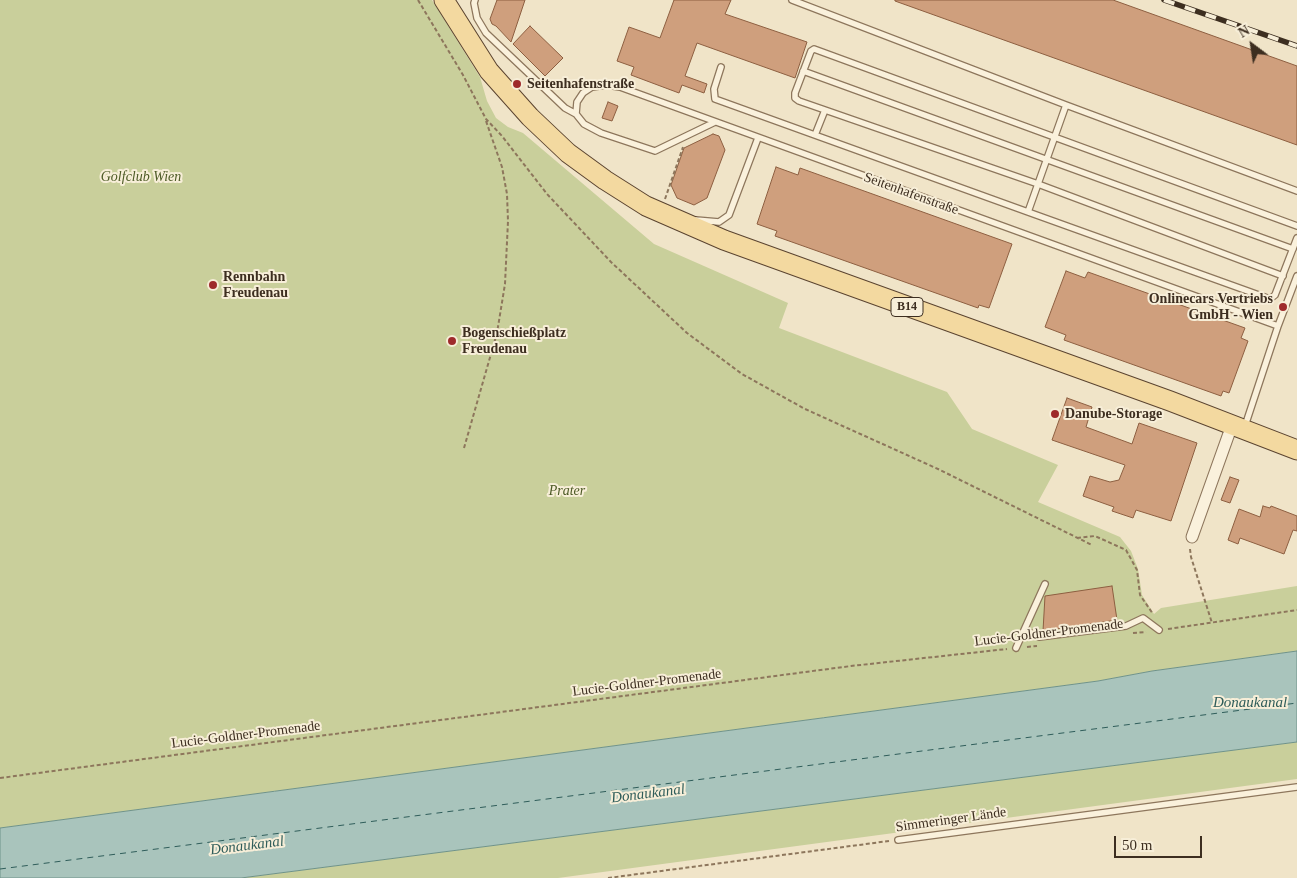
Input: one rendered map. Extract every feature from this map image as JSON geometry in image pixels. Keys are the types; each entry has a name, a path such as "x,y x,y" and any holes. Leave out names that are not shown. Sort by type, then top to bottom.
{"main road":[{"name":"B14","path":"444,0 489,71 530,118 568,152 605,180 646,206 724,240 1297,450"}],"street":[{"path":"1192,537 1238,427"}],"lane":[{"path":"475,0 477,18 486,33 565,108 576,114 584,124 601,133 655,151 715,122"},
{"path":"792,0 1297,191"},
{"path":"1283,276 1038,184 825,110 795,98 795,93 811,51 814,49 1297,226"},
{"path":"721,67 714,89 715,100 1270,299 1275,295 1297,238"},
{"path":"803,71 1293,248"},
{"name":"Seitenhafenstraße","path":"576,114 577,102 583,93 592,87 606,85 638,92 758,138 1278,326"},
{"path":"1028,212 1066,105"},
{"path":"815,135 825,110"},
{"path":"628,195 652,202 694,220 719,222 729,215 758,138"},
{"path":"1238,427 1297,276"},
{"path":"1016,648 1045,584"},
{"path":"1025,630 1039,636 1126,626 1143,618 1159,630"},
{"name":"Simmeringer Lände","path":"898,840 1297,787"}],"path":[{"path":"418,0 463,75 486,119 502,167 507,194 508,222 505,284 497,333 464,448"},
{"path":"486,119 502,136 548,194 611,262 687,333 742,374 805,409 938,469 1092,545"},
{"path":"664,201 686,136"},
{"path":"1077,538 1094,536 1126,550 1137,570 1140,595 1155,616 1159,630"},
{"path":"1192,537 1190,545 1191,557 1212,624"},
{"name":"Lucie-Goldner-Promenade","path":"1130,634 1212,624 1297,610"},
{"name":"Lucie-Goldner-Promenade","path":"0,778 841,667 1044,645"},
{"name":"Simmeringer Lände","path":"608,878 898,840"}],"green space":[{"name":"Prater","path":"0,0 432,0 480,77 487,101 496,118 508,127 523,133 654,244 788,303 779,328 947,392 972,429 1058,465 1038,502 1120,537 1131,551 1138,569 1142,595 1154,614 1161,608 1297,586 1297,651 1152,671 1098,681 0,828"},
{"path":"1297,742 1297,779 558,878 241,878"}],"water":[{"name":"Donaukanal","path":"1297,651 1297,742 241,878 0,878 0,828 1098,681 1152,671"}],"building":[{"path":"497,0 525,0 511,42 492,24 490,19"},
{"path":"674,0 731,0 725,14 807,42 795,78 697,43 685,76 707,84 704,93 682,85 679,93 631,75 634,67 617,61 629,27 660,38"},
{"path":"1113,0 1297,66 1297,145 895,1"},
{"path":"530,26 563,58 545,76 513,44"},
{"path":"608,102 618,106 612,121 602,118"},
{"path":"713,134 719,136 725,150 707,198 694,205 677,198 671,185 684,148"},
{"path":"776,167 798,175 800,168 1012,244 989,308 979,305 978,308 775,236 777,231 757,224"},
{"path":"1066,271 1085,278 1088,272 1245,328 1241,338 1248,341 1229,393 1223,391 1221,396 1064,340 1066,335 1045,327"},
{"path":"1067,398 1092,407 1086,427 1132,444 1139,423 1197,443 1171,521 1136,510 1133,518 1112,511 1114,507 1083,496 1090,476 1110,482 1119,480 1125,465 1052,440"},
{"path":"1230,477 1239,480 1230,503 1221,500"},
{"path":"1263,506 1270,508 1271,506 1297,516 1297,531 1293,530 1284,554 1240,538 1238,544 1228,540 1239,509 1260,517"},
{"path":"1112,586 1117,620 1043,631 1045,596"}],"ferry route":[{"path":"0,869 1297,703"}],"railway":[{"path":"1164,0 1297,46"}],"place":[{"name":"Seitenhafenstraße","path":"517,84"},
{"name":"Rennbahn Freudenau","path":"213,285"},
{"name":"Onlinecars Vertriebs GmbH - Wien","path":"1283,307"},
{"name":"Bogenschießplatz Freudenau","path":"452,341"},
{"name":"Danube-Storage","path":"1055,414"}],"park label":[{"name":"Golfclub Wien","path":"141,177"}]}
